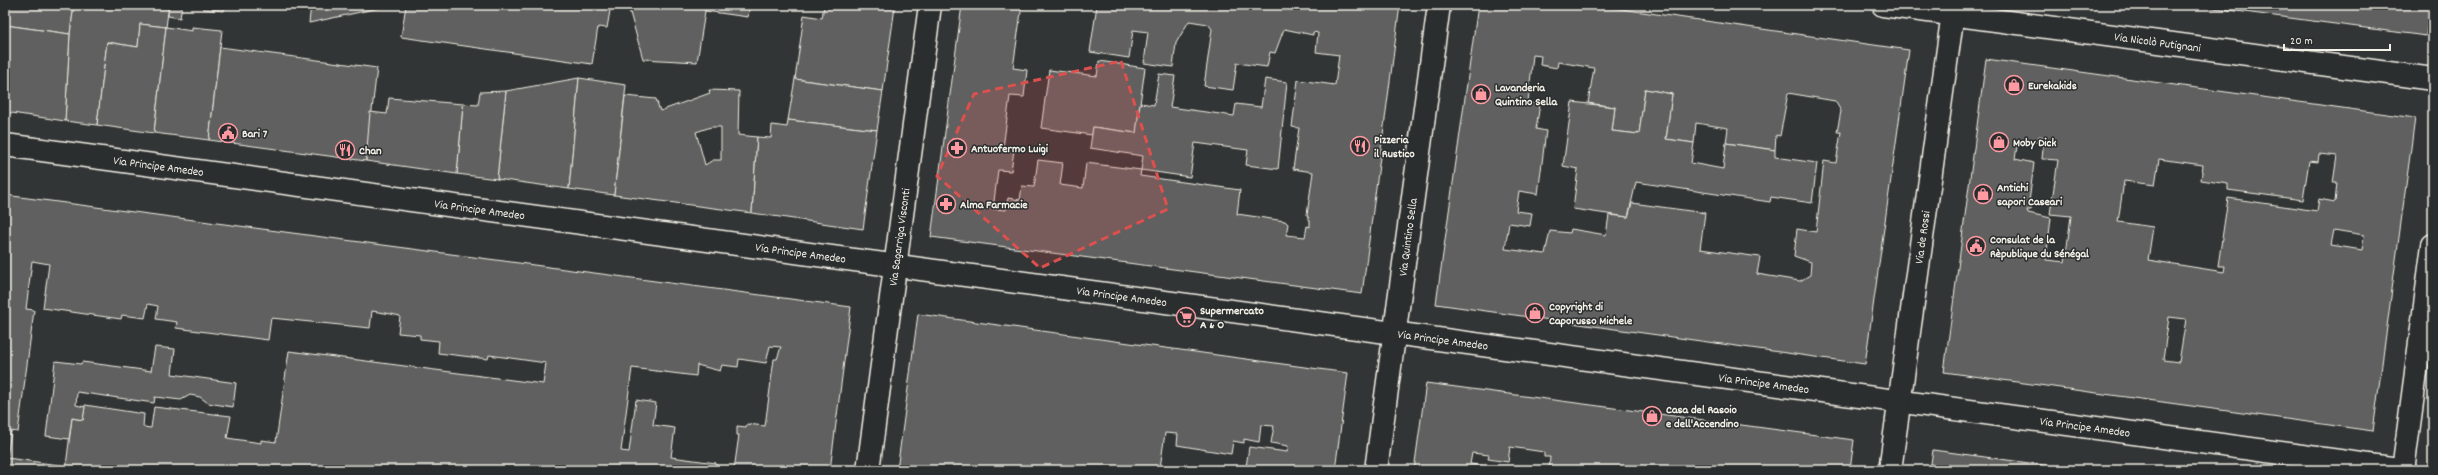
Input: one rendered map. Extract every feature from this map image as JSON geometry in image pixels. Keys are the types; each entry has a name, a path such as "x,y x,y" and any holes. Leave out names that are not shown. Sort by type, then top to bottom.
{"street":[{"name":"Via Sagarriga Visconti","path":"868,470 930,5"},
{"name":"Via Quintino Sella","path":"1376,470 1439,5"},
{"name":"Via Nicolò Putignani","path":"1883,5 1953,10 2433,79"},
{"name":"Via de Rossi","path":"1890,470 1953,10"},
{"name":"Via Principe Amedeo","path":"5,144 2404,470"},
{"path":"2404,470 2433,245"}],"highlighted area":[{"path":"1121,61 1168,209 1040,268 937,176 974,94"}],"building":[{"path":"8,5 74,5 70,34 5,25"},
{"path":"74,5 169,5 166,27 140,24 138,47 107,42 97,125 65,121 70,34"},
{"path":"169,5 182,5 180,18 168,16"},
{"path":"203,5 226,5 224,11 203,9"},
{"path":"311,5 393,5 309,23"},
{"path":"406,5 611,5 607,28 598,27 592,64 401,37"},
{"path":"659,5 706,5 697,62 643,59 629,9"},
{"path":"706,5 750,5 748,17 705,11"},
{"path":"824,5 895,7 883,91 795,79 804,15 822,18"},
{"path":"962,5 1022,5 1013,68 1027,70 1024,97 1010,96 1003,148 1014,150 1011,171 998,170 993,209 1006,210 1008,198 1020,200 1022,186 1034,187 1038,160 1063,163 1060,185 1083,188 1086,163 1141,170 1140,176 1240,190 1237,214 1285,221 1288,224 1286,235 1305,237 1307,226 1310,227 1310,221 1307,215 1313,172 1293,169 1299,128 1292,127 1298,80 1335,85 1339,55 1316,52 1318,33 1313,32 1313,35 1284,29 1275,53 1270,52 1267,67 1237,63 1233,90 1204,86 1212,29 1208,24 1189,21 1176,43 1173,67 1144,63 1148,32 1133,30 1129,58 1090,52 1097,5 1400,5 1362,294 931,237"},
{"path":"1478,5 1593,5 1909,50 1865,364 1436,304","holes":["1533,55 1541,56 1540,65 1557,68 1558,62 1594,68 1588,103 1615,107 1612,131 1639,134 1645,89 1672,94 1666,139 1694,143 1696,123 1728,128 1726,143 1775,150 1776,135 1780,136 1788,93 1835,101 1841,111 1837,132 1841,132 1836,163 1824,161 1816,232 1797,229 1794,256 1811,262 1810,275 1800,281 1757,274 1760,257 1700,249 1705,213 1632,203 1628,217 1609,215 1606,235 1571,229 1570,233 1550,231 1545,254 1505,249 1509,223 1530,226 1532,213 1516,211 1519,191 1538,194 1546,131 1536,129 1540,104 1528,103"]},
{"path":"2191,5 2430,5 2426,36"},
{"path":"140,24 166,27 154,133 97,125 107,42 138,47"},
{"path":"5,25 70,34 65,121 5,112"},
{"path":"166,27 192,31 192,27 222,30 209,140 154,133"},
{"path":"220,47 377,68 366,161 209,140"},
{"path":"1986,59 2415,118 2373,431 1944,372","holes":["2039,136 2044,137 2042,159 2058,160 2050,214 2071,216 2065,262 2046,260 2051,218 2028,213 2027,210 2031,210 2032,204 2029,202 2034,163 2015,159 2018,140 2038,142","2319,154 2337,156 2333,183 2337,183 2335,202 2319,199 2317,211 2228,198 2218,266 2225,266 2224,272 2148,260 2153,227 2118,222 2124,181 2155,185 2159,159 2203,165 2201,180 2228,184 2228,190 2303,200 2309,161 2318,162","2334,230 2364,235 2362,250 2331,245","2169,317 2186,319 2179,362 2163,360"]},
{"path":"1099,61 1145,68 1136,133 1093,127 1092,135 1041,128 1049,70 1097,76"},
{"path":"1159,74 1175,76 1170,107 1234,116 1236,104 1261,107 1265,79 1287,82 1278,169 1246,165 1248,150 1195,143 1190,177 1141,170 1143,156 1090,148 1093,127 1136,133 1140,103 1154,105"},
{"path":"579,78 569,189 497,179 506,91"},
{"path":"579,78 626,85 614,195 569,189"},
{"path":"795,79 883,91 877,130 788,120"},
{"path":"1645,89 1672,94 1666,139 1694,143 1691,163 1723,169 1726,143 1775,150 1775,157 1817,163 1812,203 1771,197 1770,202 1636,182 1628,217 1573,209 1578,169 1563,166 1572,102 1615,107 1612,131 1639,134"},
{"path":"709,90 739,91 738,135 757,137 752,213 614,195 625,96 656,99 660,111 710,93","holes":["711,127 721,127 721,160 713,160 705,165 696,132"]},
{"path":"506,91 497,179 457,174 463,104 478,105 480,92"},
{"path":"389,98 463,104 457,174 366,161 370,112 387,114"},
{"path":"788,120 877,130 863,229 752,213 757,137 771,138 772,125 787,127"},
{"path":"5,195 851,307 830,470 734,470 739,435 737,435 737,426 746,427 747,424 765,426 774,359 777,359 781,347 770,346 766,363 739,359 738,367 722,365 720,371 697,365 696,376 632,368 621,451 629,452 636,400 656,403 653,425 675,428 671,457 716,463 715,470 5,470","holes":["32,261 49,264 43,308 121,319 122,315 145,318 148,304 158,306 156,319 177,322 176,328 268,340 271,318 370,328 372,311 400,316 398,333 420,335 420,339 439,341 438,353 488,359 489,355 546,363 543,384 289,351 276,442 261,440 261,443 227,438 231,416 154,407 151,428 143,427 144,414 85,405 83,420 72,418 66,466 7,458 11,431 18,432 34,310 26,309"]},
{"path":"918,314 1348,373 1335,470 1251,470 1251,467 1246,467 1249,447 1287,452 1288,446 1271,443 1274,426 1261,425 1259,442 1244,439 1244,443 1233,441 1231,454 1177,445 1178,434 1165,433 1160,468 1175,470 897,470"},
{"path":"155,347 175,349 172,374 236,383 233,407 208,403 200,397 190,395 181,400 155,397 154,403 77,392 76,405 85,407 83,420 72,418 69,439 46,436 55,361 81,364 82,362 151,371"},
{"path":"1426,383 1854,440 1850,470 1549,470 1550,457 1544,457 1544,452 1510,447 1508,462 1488,459 1489,455 1472,453 1470,464 1515,470 1414,470"},
{"path":"1933,450 2081,470 1930,470"}],"place":[{"name":"Eurekakids","path":"2014,85"},
{"name":"Lavanderia Quintino Sella","path":"1481,94"},
{"name":"Bari 7","path":"228,133"},
{"name":"Moby Dick","path":"1999,142"},
{"name":"Pizzeria il Rustico","path":"1360,146"},
{"name":"Antuofermo Luigi","path":"957,148"},
{"name":"Chan","path":"345,150"},
{"name":"Antichi sapori Caseari","path":"1983,194"},
{"name":"Alma Farmacie","path":"946,204"},
{"name":"Consulat de la Rèpublique du Sénégal","path":"1976,246"},
{"name":"Copyright di Caporusso Michele","path":"1535,313"},
{"name":"Supermercato A & O","path":"1186,317"},
{"name":"Casa del Rasoio e dell'Accendino","path":"1652,416"}]}
